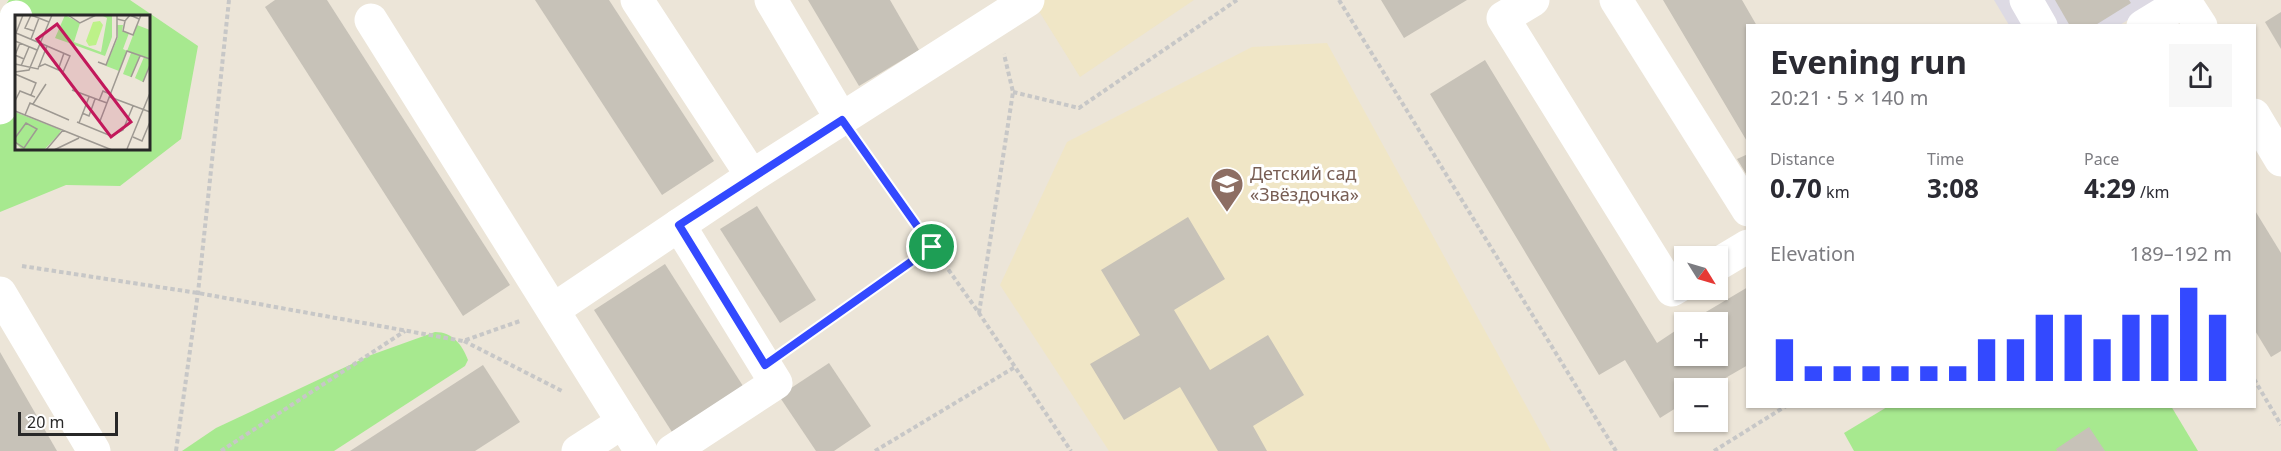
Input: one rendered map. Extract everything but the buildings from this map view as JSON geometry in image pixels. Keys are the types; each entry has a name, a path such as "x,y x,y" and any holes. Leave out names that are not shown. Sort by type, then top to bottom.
{"lane":[{"path":"17,15 39,0"},
{"path":"637,0 752,176"},
{"path":"771,0 842,120"},
{"path":"553,310 752,176 1028,0"},
{"path":"1533,0 1503,18 1672,290 1674,289"},
{"path":"1616,0 1746,207"},
{"path":"2026,0 2040,24"},
{"path":"2148,24 2189,7"},
{"path":"370,20 641,451"},
{"path":"0,108 15,28"},
{"path":"2256,118 2281,160"},
{"path":"672,451 776,383 679,225"},
{"path":"1728,258 1746,247"},
{"path":"6,279 94,451"},
{"path":"578,451 623,422"}],"path":[{"path":"176,451 198,292 230,0"},
{"path":"1013,92 1079,108 1237,0"},
{"path":"1339,0 1616,451"},
{"path":"979,313 1013,92 996,19"},
{"path":"842,120 979,313 1071,451"},
{"path":"765,365 932,247"},
{"path":"6,279 198,292 463,341 570,395"},
{"path":"463,341 553,310"},
{"path":"220,451 406,330"},
{"path":"875,451 1015,367"},
{"path":"2256,382 2281,425"},
{"path":"1714,451 1783,408"}],"shaded area":[{"path":"1032,0 1194,0 1080,77"},
{"path":"1994,0 2161,0 2121,24 2008,24"},
{"name":"Детский сад «Звёздочка»","path":"1327,43 1551,451 1109,451 1000,285 1067,142 1252,47"}],"green space":[{"path":"9,0 130,0 198,46 181,139 120,186 66,185 0,212 0,13"},
{"path":"435,332 447,334 456,340 468,360 465,366 334,451 182,451 216,428 371,355"},
{"path":"1885,408 2172,408 2198,451 1854,451 1844,433"}],"place":[{"name":"Детский сад «Звёздочка»","path":"1227,213"}],"route":[{"path":"842,120 932,247 765,365 679,225 842,120"}]}
